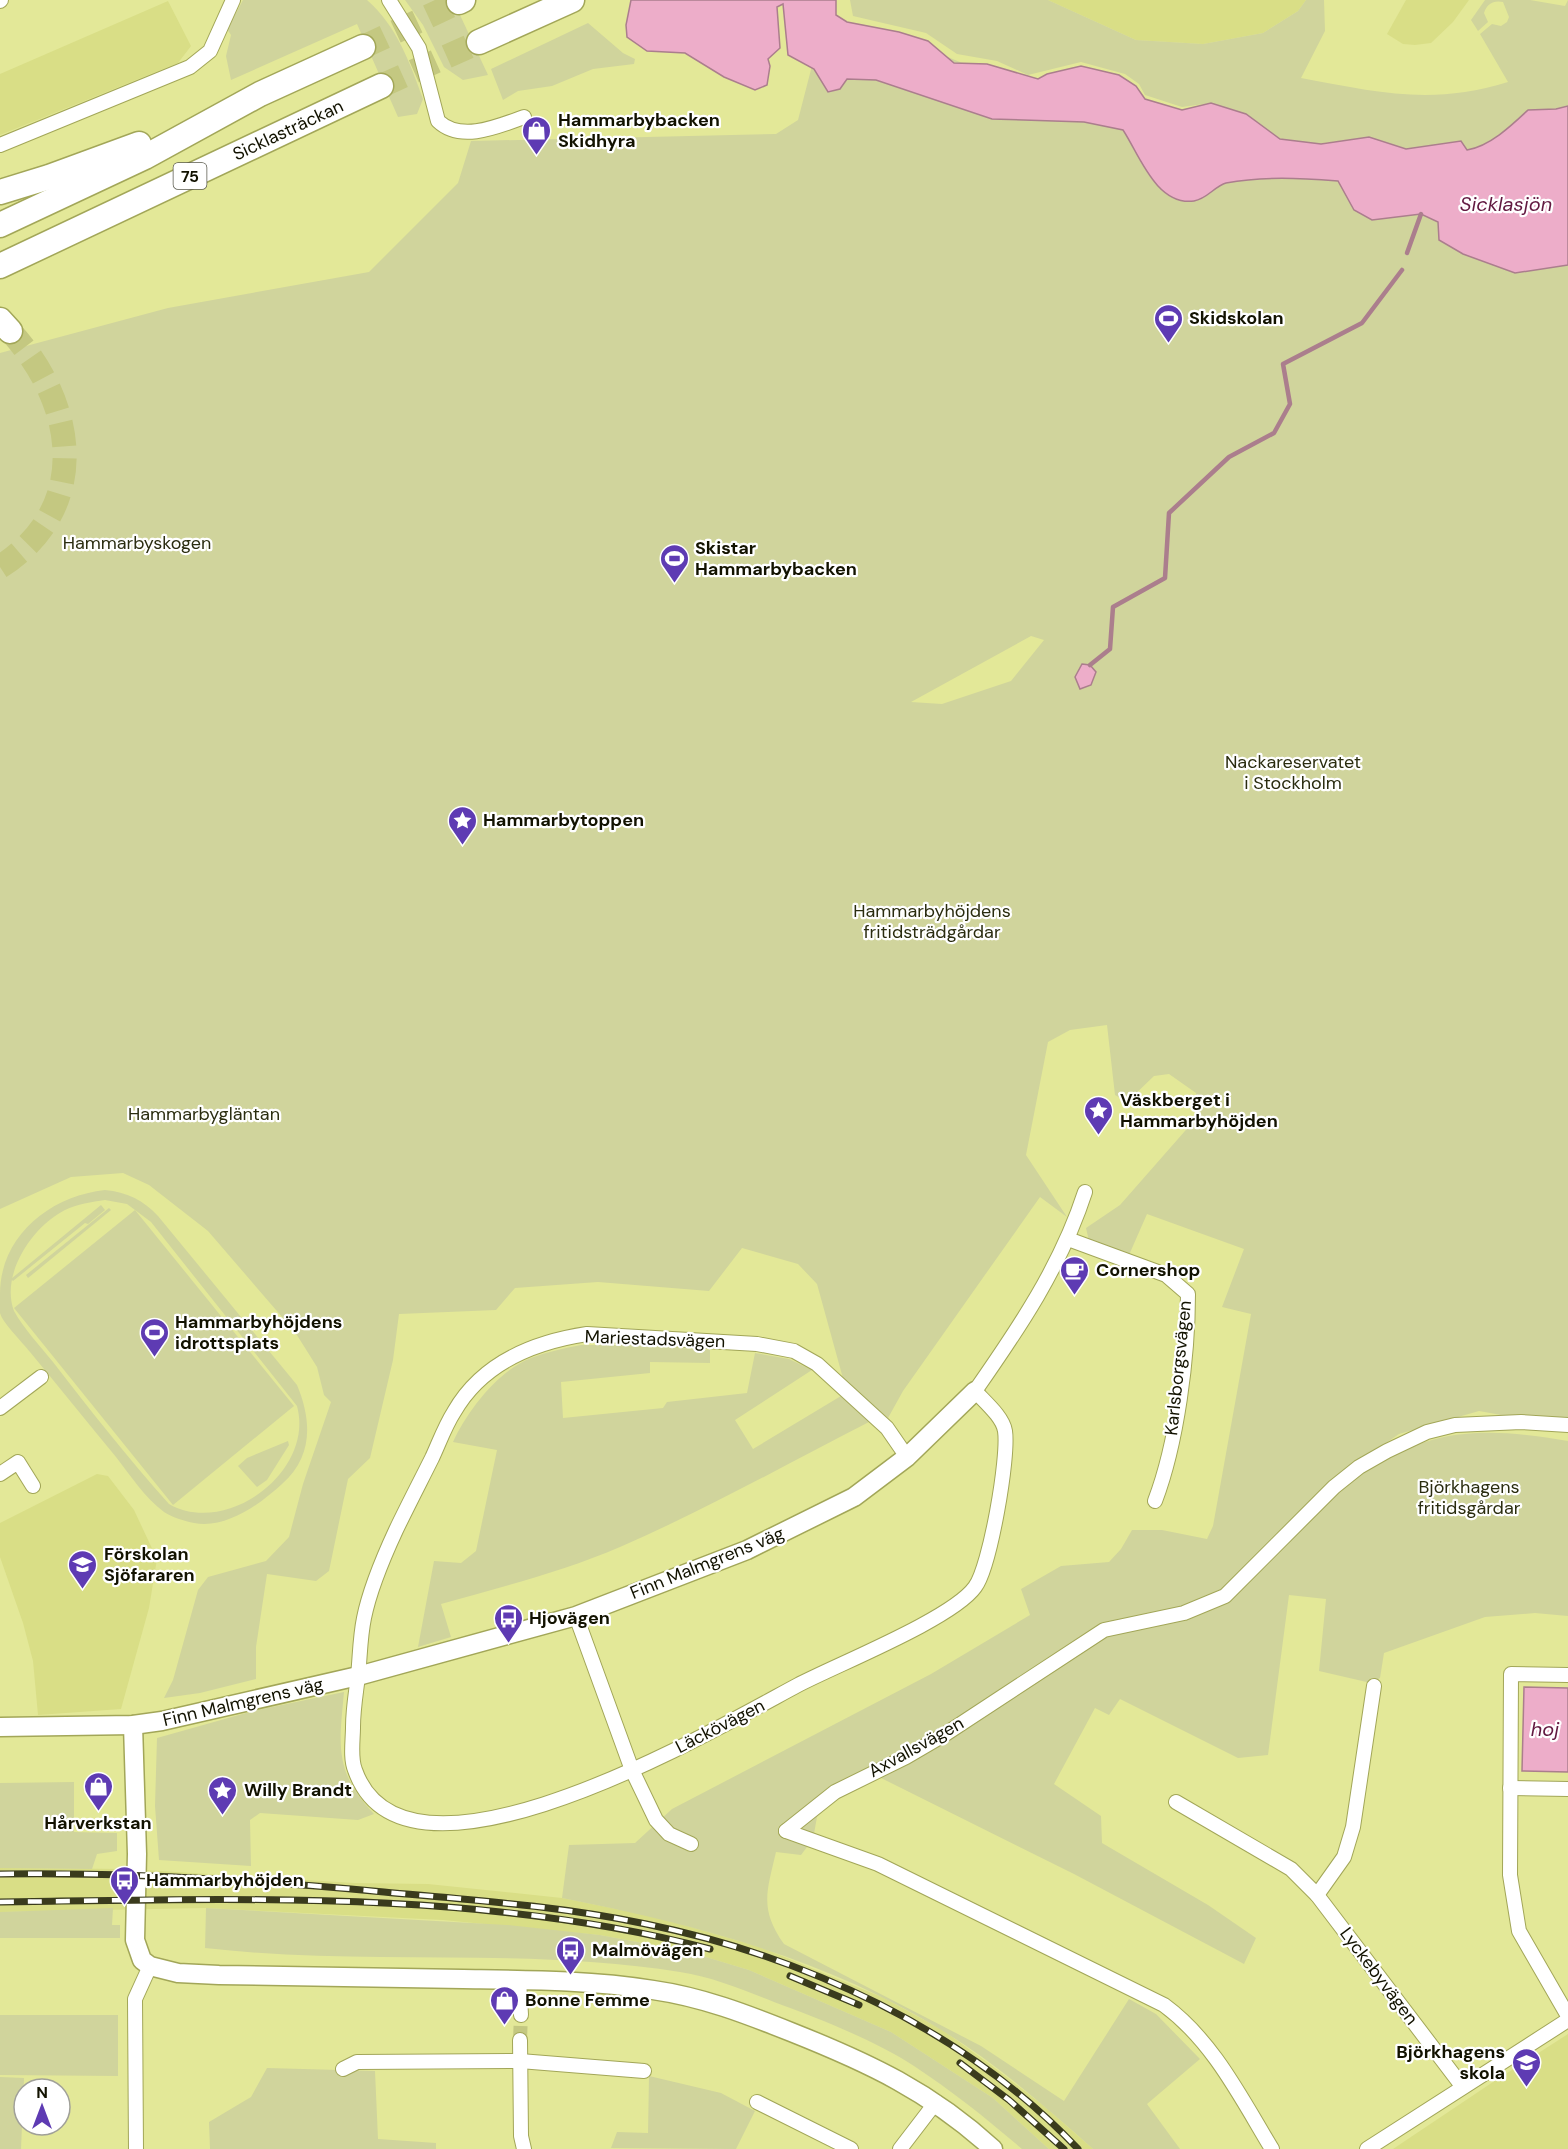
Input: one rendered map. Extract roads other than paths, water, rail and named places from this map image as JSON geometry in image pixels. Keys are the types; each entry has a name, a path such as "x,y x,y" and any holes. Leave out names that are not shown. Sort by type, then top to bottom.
{"highway":[{"path":"479,42 572,0"},
{"name":"75","path":"0,225 145,157 260,94 363,47"},
{"name":"Sicklasträckan","path":"0,266 381,86"},
{"path":"0,192 116,153 260,94"},
{"path":"0,280 48,256 88,224"}],"street":[{"path":"0,145 190,67 210,51 233,0"},
{"path":"389,0 419,48 438,121 445,128 489,130 524,117"},
{"name":"Finn Malmgrens väg","path":"0,1727 133,1725 282,1695 576,1616 747,1550 854,1497 908,1457 975,1391 1025,1320 1068,1239 1085,1192"},
{"name":"Karlsborgsvägen","path":"1068,1239 1166,1275 1188,1294 1180,1388 1166,1471 1155,1501"},
{"name":"Mariestadsvägen","path":"358,1676 363,1619 371,1589 454,1410 474,1385 503,1361 527,1349 559,1339 587,1334 757,1344 794,1351 817,1364 871,1413 887,1428 908,1457"},
{"path":"0,1408 40,1377"},
{"name":"Läckövägen","path":"358,1676 353,1704 354,1768 364,1786 381,1806 414,1822 430,1825 452,1824 507,1815 564,1798 632,1770 933,1618 976,1587 990,1550 1006,1449 1005,1427 975,1391"},
{"name":"Axvallsvägen","path":"1272,2149 1223,2068 1181,2017 1164,2005 878,1864 786,1831 835,1792 947,1733 1104,1630 1184,1613 1224,1596 1334,1487 1359,1467 1387,1451 1427,1432 1455,1425 1521,1422 1568,1425"},
{"path":"0,1474 18,1462 33,1486"},
{"path":"576,1616 632,1770 656,1820 669,1834 691,1844"},
{"path":"1366,2149 1568,2018 1519,1931 1510,1875 1510,1788 1511,1674 1568,1675"},
{"path":"1317,1894 1344,1857 1353,1827 1374,1686"},
{"path":"133,1725 137,1854 135,1940 142,1960 150,1966 178,1973 219,1975 519,1980 610,1985 706,2001 740,2011 859,2059 936,2102 960,2119 993,2149"},
{"path":"1510,1788 1568,1789"},
{"name":"Lyckebyvägen","path":"1176,1802 1291,1869 1317,1894 1462,2086"},
{"path":"136,2149 135,1999 150,1966"},
{"path":"519,1980 520,2015"},
{"path":"520,2040 521,2136 524,2149"},
{"path":"343,2069 357,2061 520,2061 644,2071"},
{"path":"757,2102 851,2149"},
{"path":"900,2149 936,2102"}],"water":[{"name":"Sicklasjön","path":"631,0 836,0 836,15 847,22 899,32 928,41 954,63 987,64 1038,79 1047,74 1081,66 1119,75 1136,86 1145,99 1182,110 1211,103 1246,114 1280,139 1321,144 1369,137 1406,149 1461,141 1467,150 1492,140 1528,110 1568,106 1568,265 1515,273 1463,254 1439,240 1438,222 1421,214 1372,220 1354,210 1338,181 1254,179 1226,183 1199,200 1181,200 1169,195 1159,187 1142,164 1123,130 1084,122 992,119 876,80 847,79 840,89 828,92 814,69 788,55 783,4 777,7 780,48 768,59 770,66 767,85 755,90 724,77 685,53 647,51 627,37 626,25"},
{"path":"1082,664 1090,665 1096,672 1091,685 1080,689 1075,677"},
{"name":"hoj","path":"1524,1687 1568,1688 1568,1772 1522,1771"}],"waterway":[{"path":"1407,253 1421,214"},
{"path":"1090,665 1110,649 1113,607 1165,578 1169,513 1229,457 1274,433 1290,404 1283,364 1362,323 1402,270"}],"tunnel":[{"path":"363,47 459,2"},
{"path":"381,86 479,42"},
{"path":"0,567 30,543 50,516 61,486 65,454 61,422 50,390 33,360 10,331"},
{"path":"520,2040 521,2015"}],"railway":[{"path":"0,1874 96,1874 192,1878 450,1898 516,1904 614,1918 705,1938 764,1956 822,1978 879,2004 933,2034 985,2068 1034,2106 1078,2149"},
{"path":"0,1902 267,1900 447,1907 536,1916 624,1930 710,1949"},
{"path":"790,1976 859,2005"},
{"path":"960,2063 1009,2100 1064,2149"}],"place":[{"name":"Hammarbybacken Skidhyra","path":"537,156"},
{"name":"Skidskolan","path":"1168,344"},
{"name":"Skistar Hammarbybacken","path":"674,584"},
{"name":"Hammarbytoppen","path":"462,846"},
{"name":"Väskberget i Hammarbyhöjden","path":"1099,1136"},
{"name":"Cornershop","path":"1075,1296"},
{"name":"Hammarbyhöjdens idrottsplats","path":"154,1358"},
{"name":"Förskolan Sjöfararen","path":"83,1590"},
{"name":"Hjovägen","path":"508,1644"},
{"name":"Hårverkstan","path":"98,1812"},
{"name":"Willy Brandt","path":"223,1816"},
{"name":"Hammarbyhöjden","path":"125,1906"},
{"name":"Malmövägen","path":"571,1976"},
{"name":"Bonne Femme","path":"504,2026"},
{"name":"Björkhagens skola","path":"1526,2088"}],"park label":[{"name":"Hammarbyskogen","path":"137,543"},
{"name":"Nackareservatet i Stockholm","path":"1293,772"},
{"name":"Hammarbyhöjdens fritidsträdgårdar","path":"932,921"},
{"name":"Hammarbygläntan","path":"204,1114"},
{"name":"Björkhagens fritidsgårdar","path":"1469,1497"}]}
